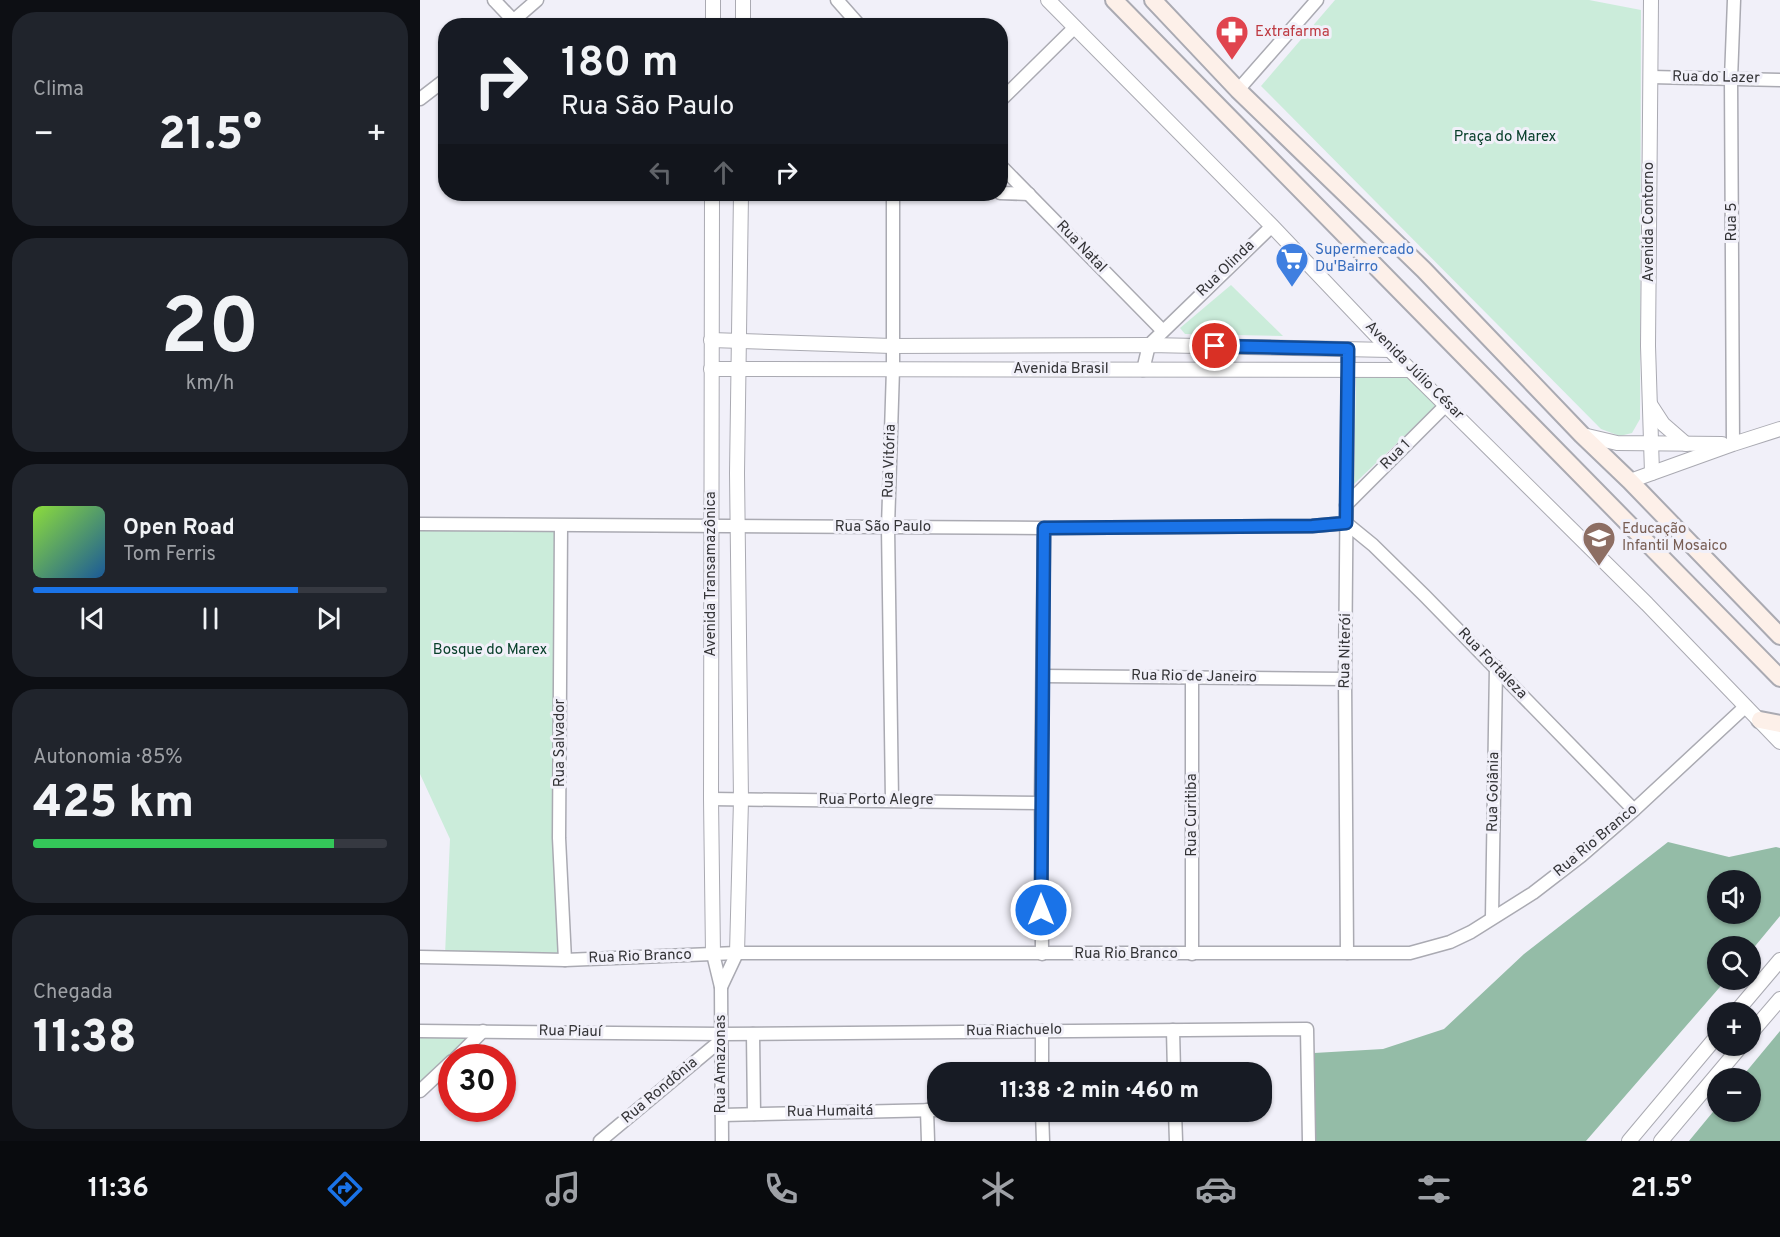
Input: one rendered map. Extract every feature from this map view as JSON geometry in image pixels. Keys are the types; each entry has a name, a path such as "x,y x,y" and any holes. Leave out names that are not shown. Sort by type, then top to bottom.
{"main road":[{"path":"1114,0 1780,678"},
{"path":"1153,0 1238,90 1424,270 1780,636"},
{"path":"1760,720 1780,724"}],"street":[{"path":"494,0 507,18"},
{"path":"516,18 537,0"},
{"path":"713,0 713,18"},
{"path":"743,0 743,18"},
{"path":"837,0 853,18"},
{"name":"Avenida Júlio César","path":"1048,0 1272,226 1390,350 1647,604 1780,742"},
{"path":"1238,90 1317,0"},
{"name":"Avenida Contorno","path":"1650,0 1648,346 1652,473"},
{"name":"Rua 5","path":"1733,444 1731,79 1734,0"},
{"path":"1008,93 1075,27"},
{"name":"Rua do Lazer","path":"1651,76 1780,80"},
{"path":"420,99 438,90"},
{"name":"Rua Natal","path":"1008,173 1162,330"},
{"path":"1008,193 1029,194"},
{"name":"Avenida Transamazônica","path":"712,201 713,954"},
{"name":"Avenida Transamazônica","path":"737,953 741,800 737,527 741,201"},
{"name":"Rua Vitória","path":"892,800 888,527 893,369 893,201"},
{"name":"Rua Olinda","path":"1143,370 1149,345 1162,330 1272,226"},
{"name":"Avenida Brasil","path":"711,340 892,346 1149,345 1390,350"},
{"name":"Rua Niterói","path":"1347,953 1345,679 1348,349"},
{"name":"Avenida Brasil","path":"711,369 1411,370"},
{"name":"Rua 1","path":"1346,505 1447,404"},
{"path":"1650,404 1663,424 1686,444"},
{"path":"1630,481 1780,429"},
{"path":"1582,435 1617,443 1733,444"},
{"name":"Rua São Paulo","path":"420,524 1044,528 1312,526 1346,523"},
{"name":"Rua Fortaleza","path":"1346,523 1373,545 1634,810"},
{"name":"Rua Salvador","path":"561,526 559,838 565,960"},
{"path":"1041,954 1044,528"},
{"name":"Rua Goiânia","path":"1492,917 1496,668"},
{"name":"Rua Rio de Janeiro","path":"1043,676 1345,679"},
{"name":"Rua Curitiba","path":"1192,677 1192,954"},
{"name":"Rua Rio Branco","path":"420,957 565,960 737,953 1410,953 1429,949 1471,932 1533,893 1581,856 1634,810 1746,706"},
{"name":"Rua Porto Alegre","path":"711,799 1041,802"},
{"name":"Rua Amazonas","path":"722,987 737,953"},
{"name":"Rua Amazonas","path":"713,954 722,987 722,1141"},
{"path":"1744,1002 1780,960"},
{"path":"1761,1021 1780,999"},
{"name":"Rua Riachuelo","path":"721,1038 753,1034 1307,1029 1309,1141"},
{"path":"1173,1030 1174,1062"},
{"name":"Rua Piauí","path":"420,1031 721,1038"},
{"path":"470,1044 483,1031"},
{"path":"1042,1031 1042,1062"},
{"path":"753,1034 754,1114"},
{"name":"Rua Rondônia","path":"600,1141 721,1038"},
{"path":"1629,1141 1707,1048"},
{"path":"1661,1141 1733,1056"},
{"path":"420,1091 438,1074"},
{"name":"Rua Humaitá","path":"722,1115 927,1110"},
{"path":"928,1141 930,1122"},
{"path":"1042,1122 1043,1141"},
{"path":"1175,1122 1176,1141"}],"green space":[{"name":"Praça do Marex","path":"1335,0 1589,0 1641,10 1640,419 1632,433 1620,436 1601,429 1261,86"},
{"path":"1231,285 1283,336 1185,334 1180,328"},
{"path":"1356,377 1409,377 1437,405 1354,484"},
{"name":"Bosque do Marex","path":"420,524 561,526 560,954 445,955 450,839 420,774"},
{"path":"1668,842 1729,857 1780,848 1780,916 1761,939 1761,936 1707,936 1707,990 1717,990 1586,1141 1313,1141 1314,1053 1383,1049 1444,1029 1524,954"},
{"path":"1780,1031 1780,1141 1689,1141 1707,1119 1707,1122 1761,1122 1761,1068 1749,1068"},
{"path":"420,1035 480,1035 471,1044 438,1044 438,1078 420,1096"}],"place":[{"name":"Extrafarma","path":"1232,61"},
{"name":"Supermercado Du'Bairro","path":"1292,288"},
{"name":"Educação Infantil Mosaico","path":"1599,567"}],"route":[{"path":"1041,910 1044,528 1312,526 1346,523 1348,349 1215,346"}]}
